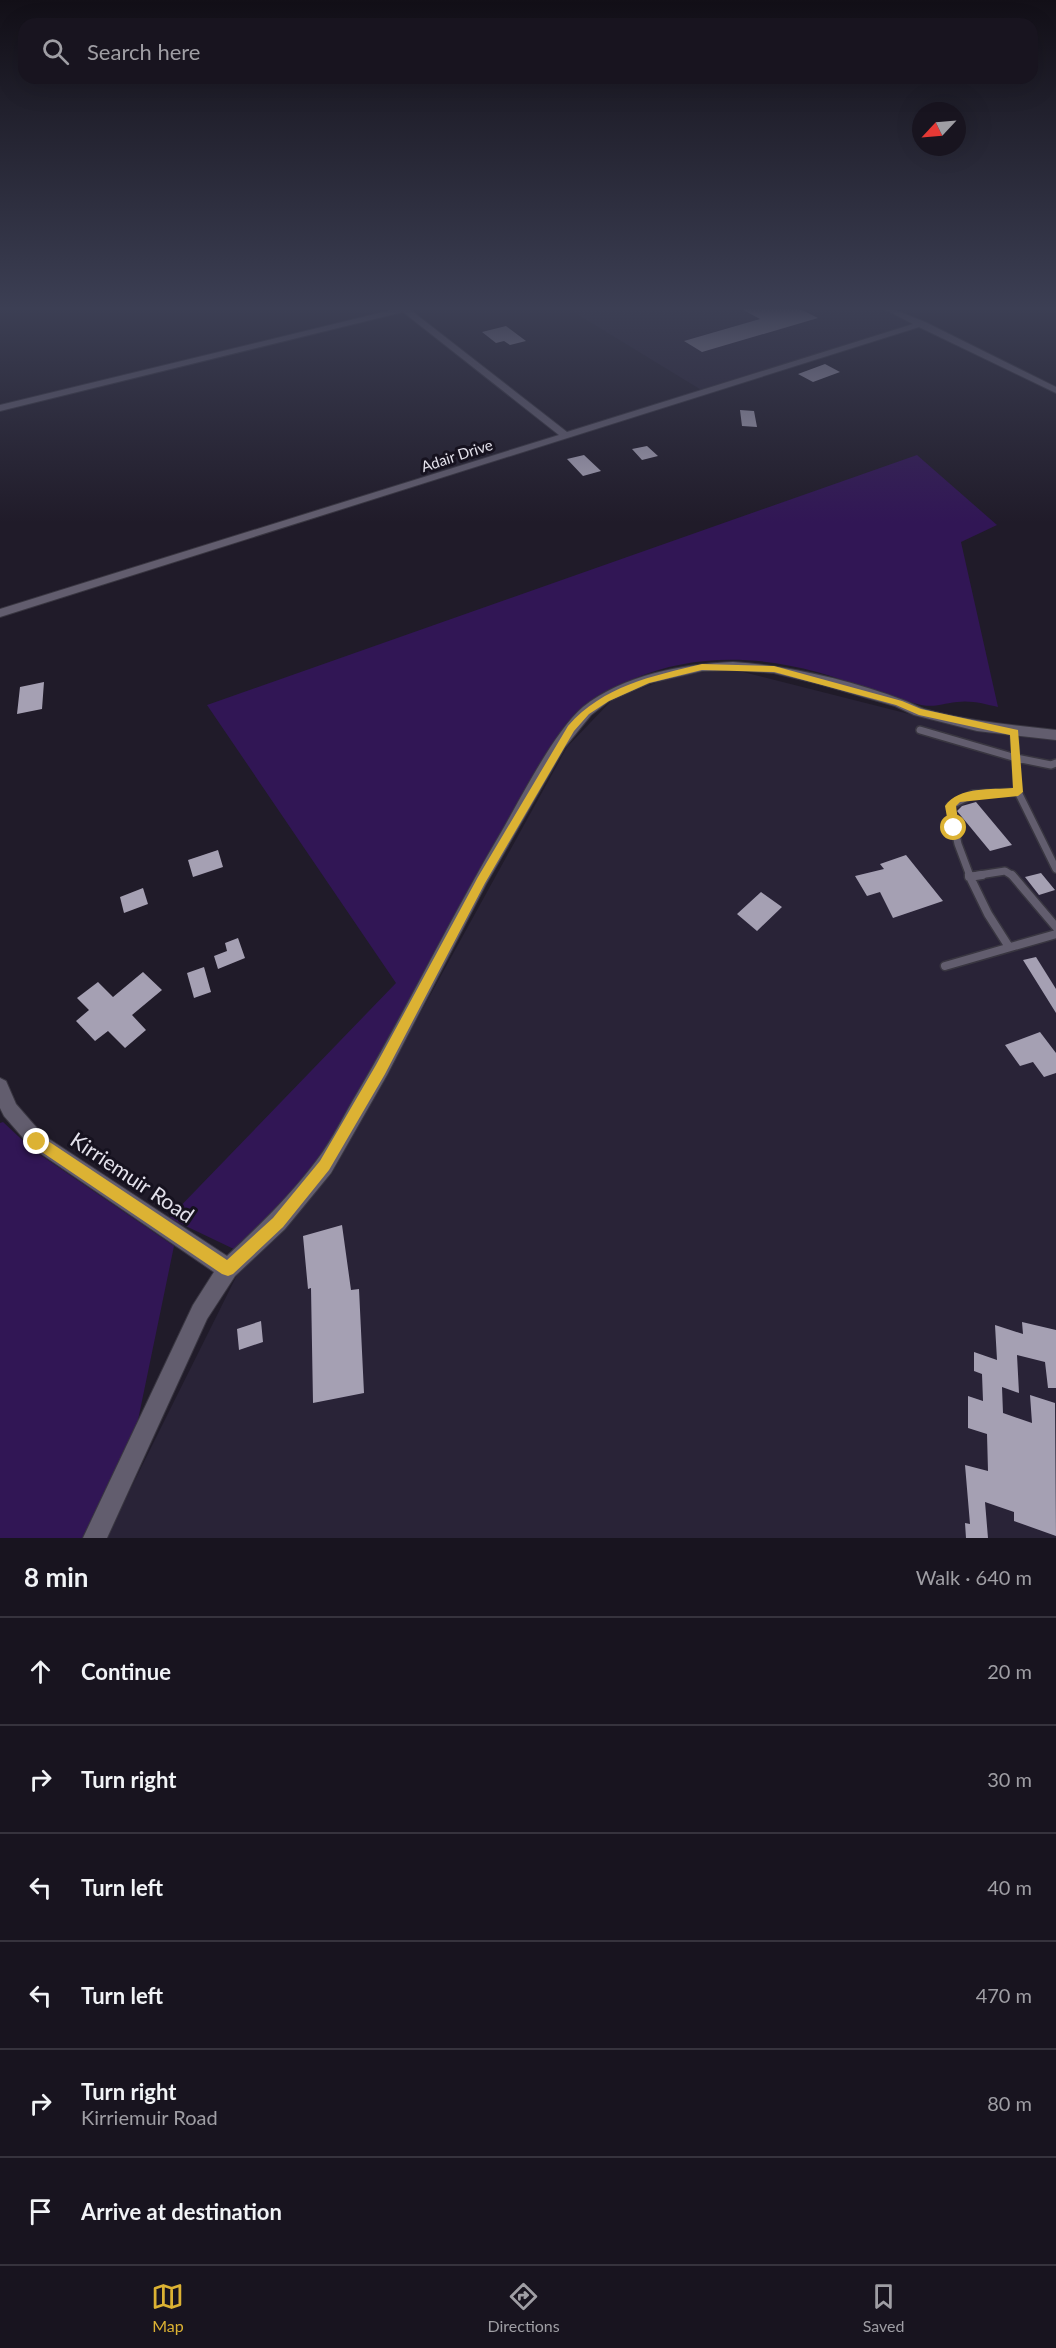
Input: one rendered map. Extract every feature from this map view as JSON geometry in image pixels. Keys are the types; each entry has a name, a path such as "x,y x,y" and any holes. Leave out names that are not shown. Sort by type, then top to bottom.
{"street":[{"path":"0,408 114,380"},
{"path":"495,380 566,436"},
{"name":"Adair Drive","path":"0,614 745,380"},
{"path":"1035,380 1056,390"},
{"path":"94,1538 200,1312 228,1269 278,1222 324,1166 381,1069 481,880 560,744 586,712 605,698 655,678 702,667 733,666 774,669 820,680 899,703 919,712 1014,732 1056,735"},
{"name":"Kirriemuir Road","path":"0,1087 10,1110 37,1142 228,1269"}],"lane":[{"path":"920,730 1016,758 1051,765 1056,763"},
{"path":"1014,732 1018,792 1056,869"},
{"path":"1009,947 988,918 969,877 954,828 950,806 956,799 967,795 1018,792"},
{"path":"969,877 1005,871 1011,874 1056,927"},
{"path":"945,966 1056,934"}],"shaded area":[{"path":"685,380 739,380 703,391"},
{"path":"917,455 997,525 961,542 998,707 967,702 920,705 794,666 747,660 701,661 678,665 633,679 594,698 563,728 377,1068 321,1163 238,1251 169,1218 396,983 207,705"},
{"path":"731,669 913,715 1008,735 1056,740 1056,1538 106,1538 238,1273 331,1175 567,747 612,700 676,675"},
{"path":"3,1122 33,1150 174,1246 137,1425 84,1538 0,1538 0,1123"}],"building":[{"path":"740,410 754,411 757,427 742,426"},
{"path":"647,446 658,456 642,460 632,449"},
{"path":"584,455 601,471 583,476 567,459"},
{"path":"44,682 42,709 17,714 20,687"},
{"path":"976,802 1012,845 990,851 957,811 962,806"},
{"path":"218,850 223,867 193,877 188,860"},
{"path":"906,855 943,901 893,918 880,892 867,896 855,876 884,869 880,864"},
{"path":"1041,873 1055,890 1039,895 1025,877"},
{"path":"143,888 148,904 124,913 120,897"},
{"path":"761,892 782,907 757,931 737,914"},
{"path":"238,938 245,958 218,969 214,956 227,951 225,943"},
{"path":"1036,957 1056,989 1056,1013 1023,960"},
{"path":"204,967 211,992 194,998 187,973"},
{"path":"143,972 162,990 132,1015 146,1030 125,1048 108,1031 95,1041 76,1021 89,1010 77,998 98,982 113,997"},
{"path":"1040,1032 1056,1053 1056,1073 1044,1077 1033,1062 1020,1066 1005,1045"},
{"path":"342,1225 351,1290 359,1289 364,1393 313,1403 311,1288 308,1289 303,1236"},
{"path":"261,1321 263,1342 239,1350 237,1329"},
{"path":"1022,1322 1056,1330 1056,1388 1048,1388 1045,1362 1017,1355 1019,1393 1002,1387 1003,1413 1032,1423 1030,1395 1055,1403 1056,1536 1014,1521 1014,1512 985,1502 988,1538 966,1538 965,1523 970,1524 965,1465 988,1471 987,1434 968,1428 968,1396 983,1401 982,1374 974,1371 974,1352 997,1360 995,1325 1023,1334"}],"route":[{"path":"37,1142 228,1269 278,1222 324,1166 381,1069 481,880 571,728 586,712 605,698 647,680 672,672 702,667 733,666 774,669 899,703 919,712 1014,732 1018,792 967,795 956,799 950,806 954,828"}]}
